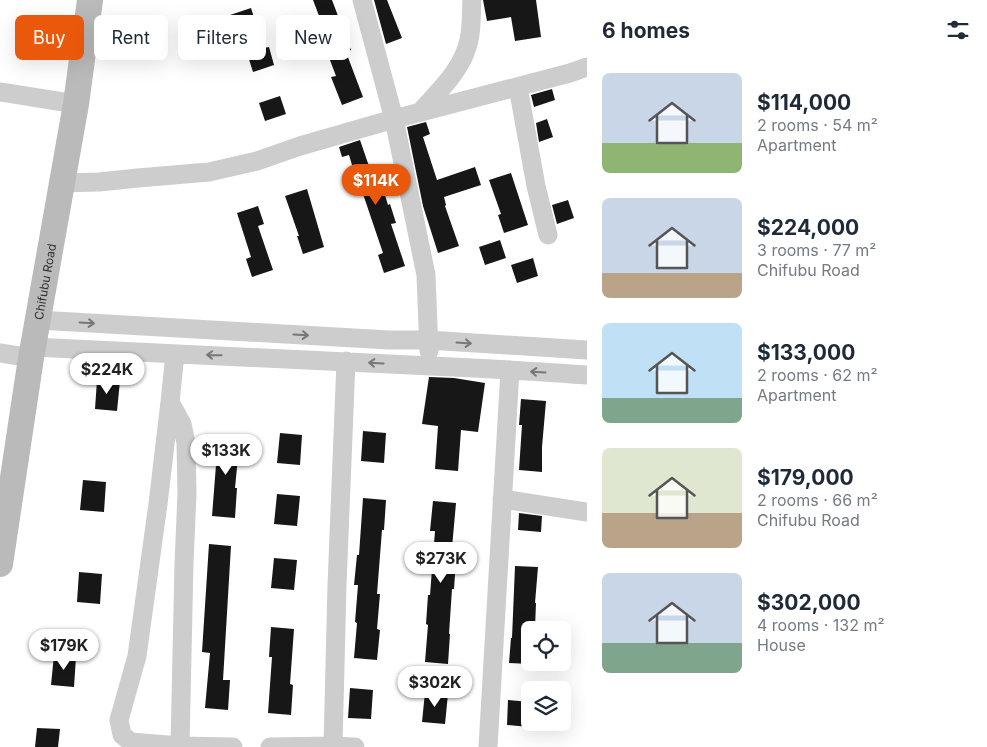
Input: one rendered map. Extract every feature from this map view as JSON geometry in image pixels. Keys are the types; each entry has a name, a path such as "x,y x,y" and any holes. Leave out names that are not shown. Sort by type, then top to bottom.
{"main road":[{"name":"Chifubu Road","path":"0,564 32,352 76,104 90,0"}],"street":[{"path":"362,0 394,119 426,275 429,366"},
{"path":"421,112 451,78 463,59 470,39 472,0"},
{"path":"62,183 99,182 209,172 257,161 300,146 394,119 587,67"},
{"path":"518,87 536,186 548,235"},
{"path":"0,92 76,104"},
{"path":"0,353 175,354 582,374 583,350 38,320"},
{"path":"275,333 275,358"},
{"path":"175,354 157,514 137,656 120,720 122,735 131,742 180,746 233,747"},
{"path":"333,746 346,361"},
{"path":"488,747 510,370"},
{"path":"170,402 182,424 186,443 187,494 180,746"},
{"path":"502,499 587,512"},
{"path":"270,747 355,747"}],"building":[{"path":"313,0 332,0 338,15 319,15"},
{"path":"374,0 387,0 402,38 386,44"},
{"path":"483,0 536,0 541,37 515,41 511,17 487,21"},
{"path":"251,8 253,15 230,15"},
{"path":"269,47 274,65 253,72 249,60 266,60 266,48"},
{"path":"330,60 349,60 363,97 342,105 331,77 336,76"},
{"path":"552,89 555,100 534,107 531,95"},
{"path":"280,96 286,114 265,121 259,103"},
{"path":"547,119 553,137 539,142 536,123"},
{"path":"426,122 430,134 423,137 437,180 475,167 481,185 444,197 445,206 459,246 438,253 423,206 407,127"},
{"path":"360,140 371,172 377,169 388,205 390,204 396,223 391,224 405,266 384,273 378,255 383,253 363,194 361,195 349,155 342,157 339,147"},
{"path":"511,173 528,225 504,233 498,215 501,214 489,180"},
{"path":"307,189 324,247 303,254 297,236 299,236 285,196"},
{"path":"568,200 574,218 557,224 552,205"},
{"path":"258,206 264,224 258,226 273,270 252,277 246,259 251,257 237,213"},
{"path":"500,240 506,258 485,265 479,247"},
{"path":"533,258 538,276 517,283 511,265"},
{"path":"429,377 454,378 485,383 478,432 461,430 458,471 435,469 438,426 422,424"},
{"path":"97,380 120,381 117,411 95,409"},
{"path":"521,399 546,401 542,472 519,470 522,425 519,425"},
{"path":"363,431 386,433 384,463 361,461"},
{"path":"280,433 302,435 300,465 277,463"},
{"path":"217,435 240,437 235,488 237,488 235,518 212,516"},
{"path":"83,480 106,482 104,512 80,510"},
{"path":"277,494 300,496 297,526 274,524"},
{"path":"363,498 386,500 377,594 380,594 377,629 380,630 377,660 354,658 358,585 354,585 357,555 359,555"},
{"path":"433,501 456,503 451,559 456,560 454,589 452,589 448,664 425,662 428,595 430,595 435,531 430,531"},
{"path":"519,513 542,516 541,532 518,530"},
{"path":"209,544 231,546 223,680 230,680 228,710 205,708 210,653 202,652"},
{"path":"274,558 297,560 294,590 271,588"},
{"path":"515,566 538,567 535,621 521,621 521,664 509,663"},
{"path":"79,572 102,574 100,604 77,602"},
{"path":"271,627 294,629 290,684 293,685 291,715 268,713 272,657 269,657"},
{"path":"54,655 76,657 74,687 51,685"},
{"path":"350,688 373,690 371,719 348,718"},
{"path":"425,692 448,694 445,724 422,722"},
{"path":"508,700 521,701 521,726 507,725"},
{"path":"37,728 60,729 58,747 35,747"}]}
